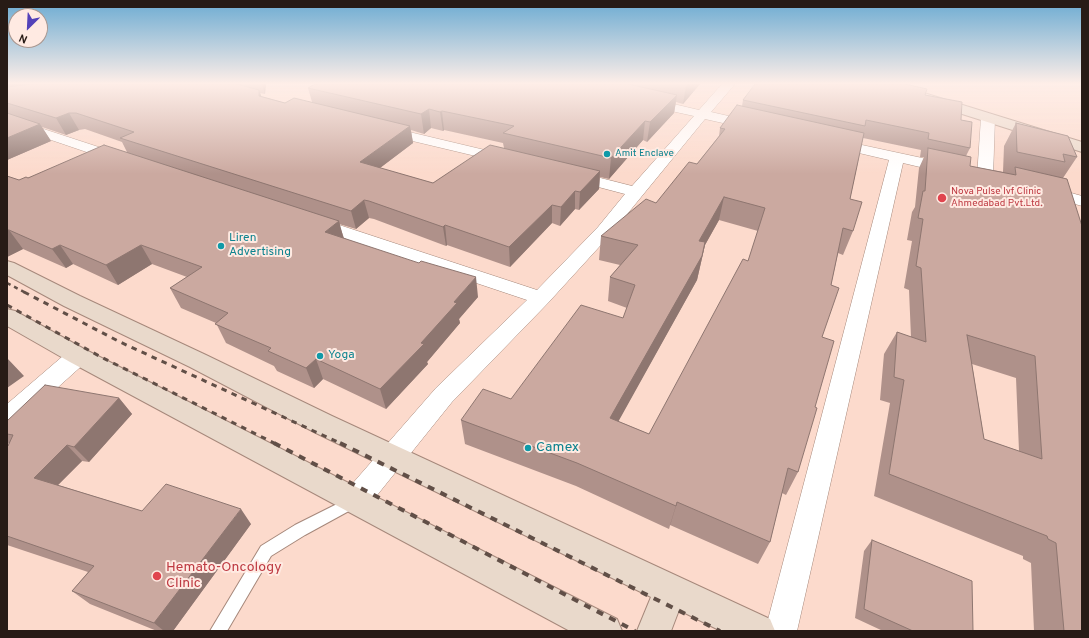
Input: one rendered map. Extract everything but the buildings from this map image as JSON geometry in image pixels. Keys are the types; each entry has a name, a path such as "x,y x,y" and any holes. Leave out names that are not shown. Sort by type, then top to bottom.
{"main road":[{"path":"975,114 1082,147"},
{"path":"1004,114 1082,138"},
{"path":"7,267 72,301 198,361 392,457 758,631"},
{"path":"7,316 78,356 605,631"},
{"path":"654,631 670,589"}],"street":[{"path":"356,500 444,396 541,298 604,231 702,114 769,129"},
{"path":"822,141 979,175 988,118"},
{"path":"7,121 135,163"},
{"path":"372,127 520,163"},
{"path":"781,631 897,157"},
{"path":"559,172 636,192"},
{"path":"1030,187 1082,201"},
{"path":"300,218 541,298"},
{"path":"7,418 78,356"}],"lane":[{"path":"218,631 266,551 300,530 356,500"}],"railway":[{"path":"7,283 26,293"},
{"path":"24,292 120,342 342,444"},
{"path":"7,305 101,357 274,443"},
{"path":"274,443 635,631"},
{"path":"340,443 720,631"}],"place":[{"name":"Amit Enclave","path":"607,154"},
{"name":"Nova Pulse Ivf Clinic Ahmedabad Pvt.Ltd.","path":"942,198"},
{"name":"Liren Advertising","path":"221,246"},
{"name":"Yoga","path":"320,356"},
{"name":"Camex","path":"528,448"},
{"name":"Hemato-Oncology Clinic","path":"157,576"}]}
